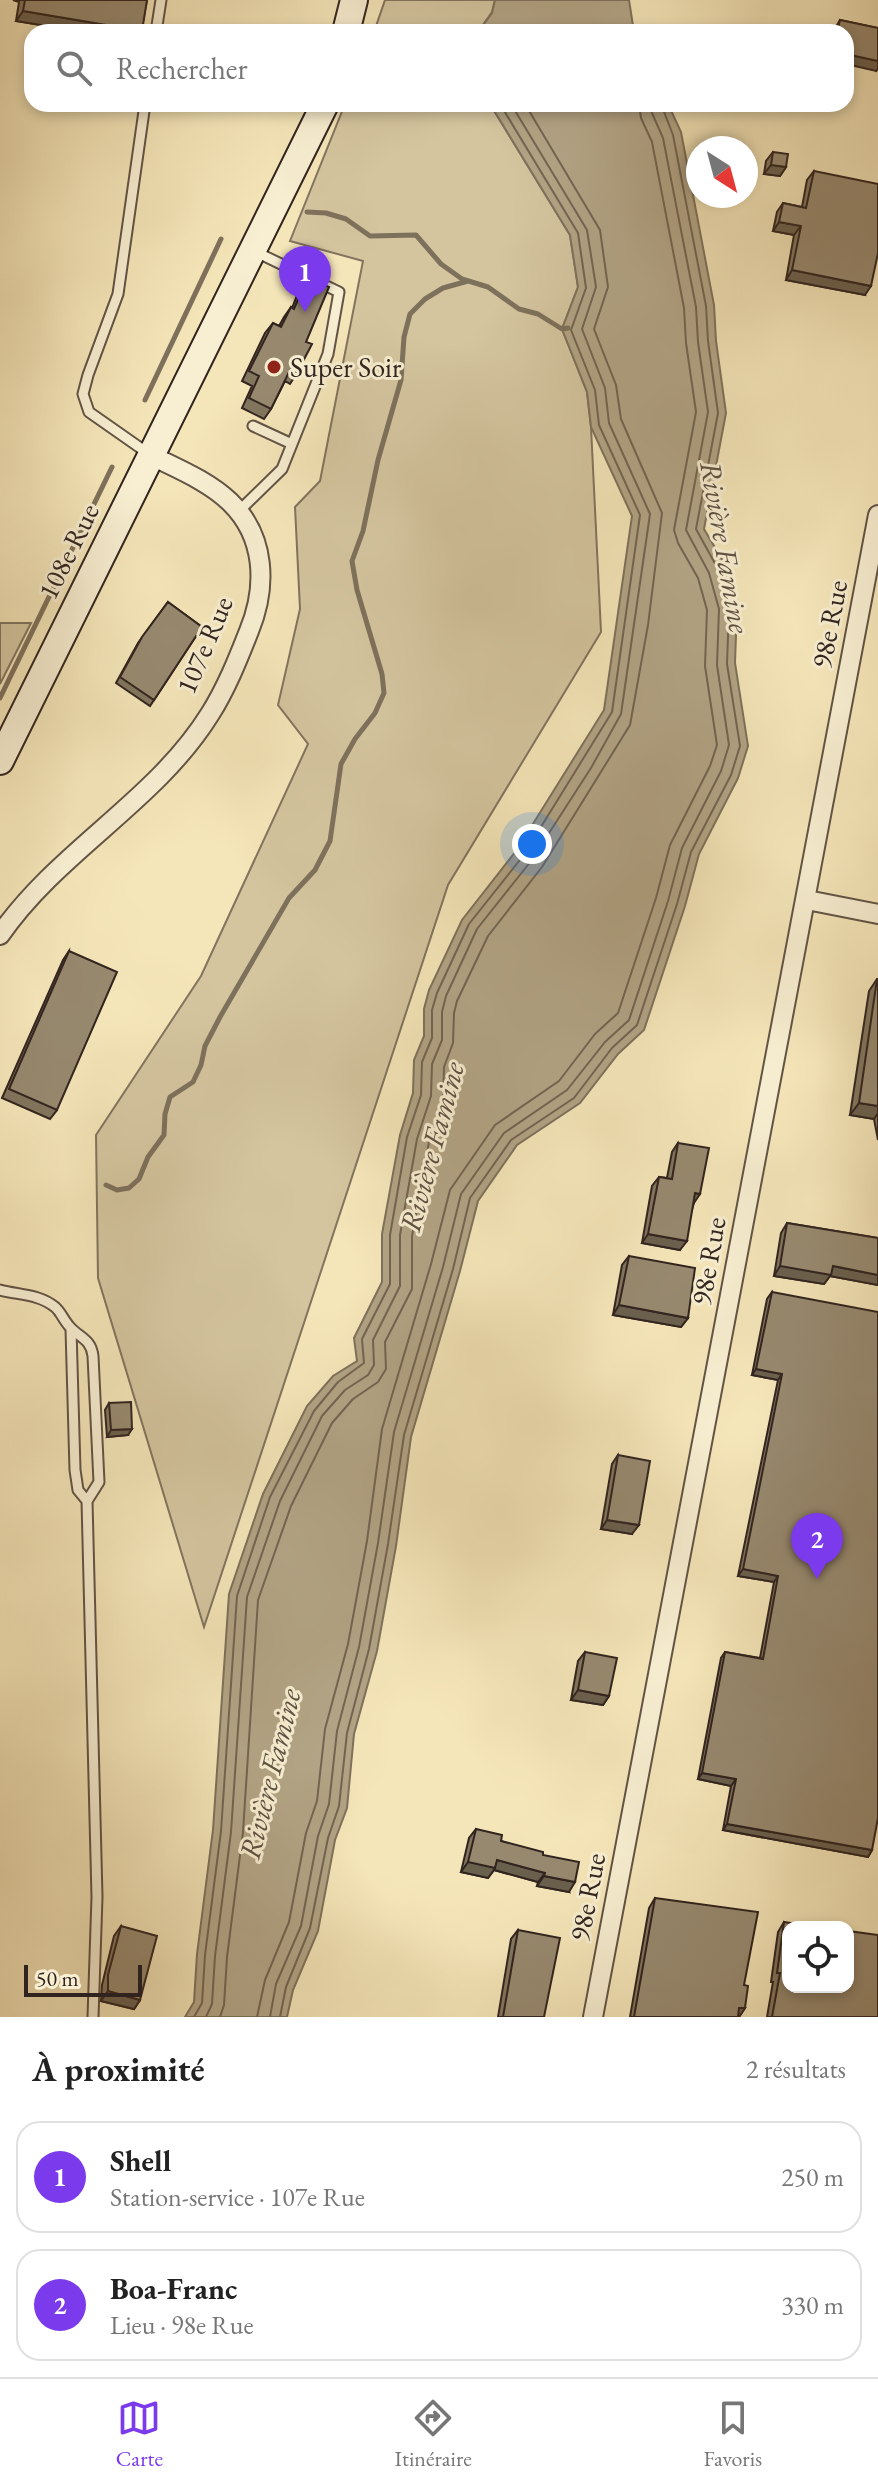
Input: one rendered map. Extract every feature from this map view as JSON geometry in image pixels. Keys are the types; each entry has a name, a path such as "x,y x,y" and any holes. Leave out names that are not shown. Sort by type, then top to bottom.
{"main road":[{"path":"348,24 354,0"},
{"path":"152,456 321,112"},
{"name":"108e Rue","path":"0,761 152,456"}],"street":[{"name":"107e Rue","path":"0,935 33,895 151,784 210,715 255,617 263,576 254,534 215,488 152,456"},
{"name":"98e Rue","path":"593,2017 878,515"},
{"path":"807,900 878,914"}],"lane":[{"path":"157,24 161,0"},
{"path":"144,112 118,294 83,394 89,412 152,456"},
{"path":"238,512 282,469 328,354 339,292 253,251"},
{"path":"253,426 292,444"},
{"path":"0,1290 35,1296 57,1308 71,1329 92,1347 99,1482 87,1501 97,1897 93,2017"},
{"path":"71,1329 75,1470 78,1490 87,1501"}],"shaded area":[{"path":"385,0 495,0 492,12 484,24 377,24"},
{"path":"342,112 495,112 570,235 578,287 562,329 587,392 601,632 448,885 204,1627 98,1278 96,1135 201,976 308,744 278,705 300,609 295,507 320,481 363,261 290,241"},
{"path":"0,623 31,623 0,684"}],"water":[{"path":"495,0 629,0 633,24 484,24 492,13"},
{"name":"Rivière Famine","path":"495,112 672,112 681,132 686,158 686,208 695,208 714,305 726,413 704,529 726,566 737,607 735,663 748,746 738,778 699,854 644,1030 618,1054 580,1103 517,1145 478,1201 411,1437 377,1651 354,1734 347,1808 335,1840 318,1931 293,1990 287,2017 185,2017 194,2002 213,1830 229,1594 263,1494 307,1406 333,1376 357,1361 354,1338 382,1282 382,1234 400,1135 413,1093 414,1060 424,1036 424,1009 429,990 462,920 516,851 604,710 632,516 591,427 587,392 562,329 578,287 570,235"}],"building":[{"path":"25,0 147,0 143,24 100,24 23,11"},
{"path":"840,20 878,28 878,61 854,56 854,24 839,24"},
{"path":"773,152 788,154 786,167 771,165"},
{"path":"814,171 878,184 878,253 871,286 792,270 801,226 779,222 783,203 806,208"},
{"name":"Super Soir","path":"307,278 329,287 306,342 312,344 297,373 290,370 271,409 249,398 259,376 249,371 273,323 281,327 291,307 294,309"},
{"path":"168,602 202,627 154,700 120,677 142,637"},
{"path":"69,951 117,972 57,1110 9,1089"},
{"path":"878,979 878,1106 859,1103"},
{"path":"678,1143 709,1148 700,1194 695,1193 687,1241 648,1234 659,1177 672,1179"},
{"path":"787,1223 878,1238 878,1275 833,1266 831,1275 780,1266"},
{"path":"629,1256 695,1268 688,1318 619,1305"},
{"path":"772,1292 878,1312 878,1818 872,1850 727,1824 736,1779 702,1773 725,1652 763,1659 778,1576 743,1569 782,1374 756,1369"},
{"path":"131,1402 132,1429 111,1430 109,1403"},
{"path":"618,1455 650,1461 639,1525 607,1520"},
{"path":"585,1652 617,1658 609,1696 578,1690"},
{"path":"476,1829 502,1835 501,1841 543,1852 543,1855 579,1862 575,1882 544,1876 545,1873 497,1860 495,1868 468,1862"},
{"path":"655,1898 758,1912 744,1985 748,1986 745,2008 739,2008 738,2017 634,2017"},
{"path":"121,1926 157,1936 140,2000 108,1991 108,1975"},
{"path":"518,1930 560,1938 544,2017 503,2017"},
{"path":"854,1932 878,1935 878,2017 772,2017 780,1973 777,1973 782,1937 782,1993 854,1993"}],"waterway":[{"path":"307,212 346,219 370,236 416,235 441,264 462,279 488,287 519,309 538,314 562,329 568,328"},
{"path":"145,400 221,239"},
{"path":"106,1185 117,1190 129,1188 139,1179 148,1157 164,1135 170,1097 193,1082 205,1046 220,1017 289,898 315,870 330,841 341,764 375,713 384,693 382,674 357,590 352,561 363,531 378,460 401,380 404,337 410,314 425,299 443,288 468,281"},
{"path":"0,698 112,467"}],"place":[{"name":"Shell","path":"305,312"},
{"name":"Super Soir","path":"274,367"},
{"name":"Boa-Franc","path":"817,1579"}]}
